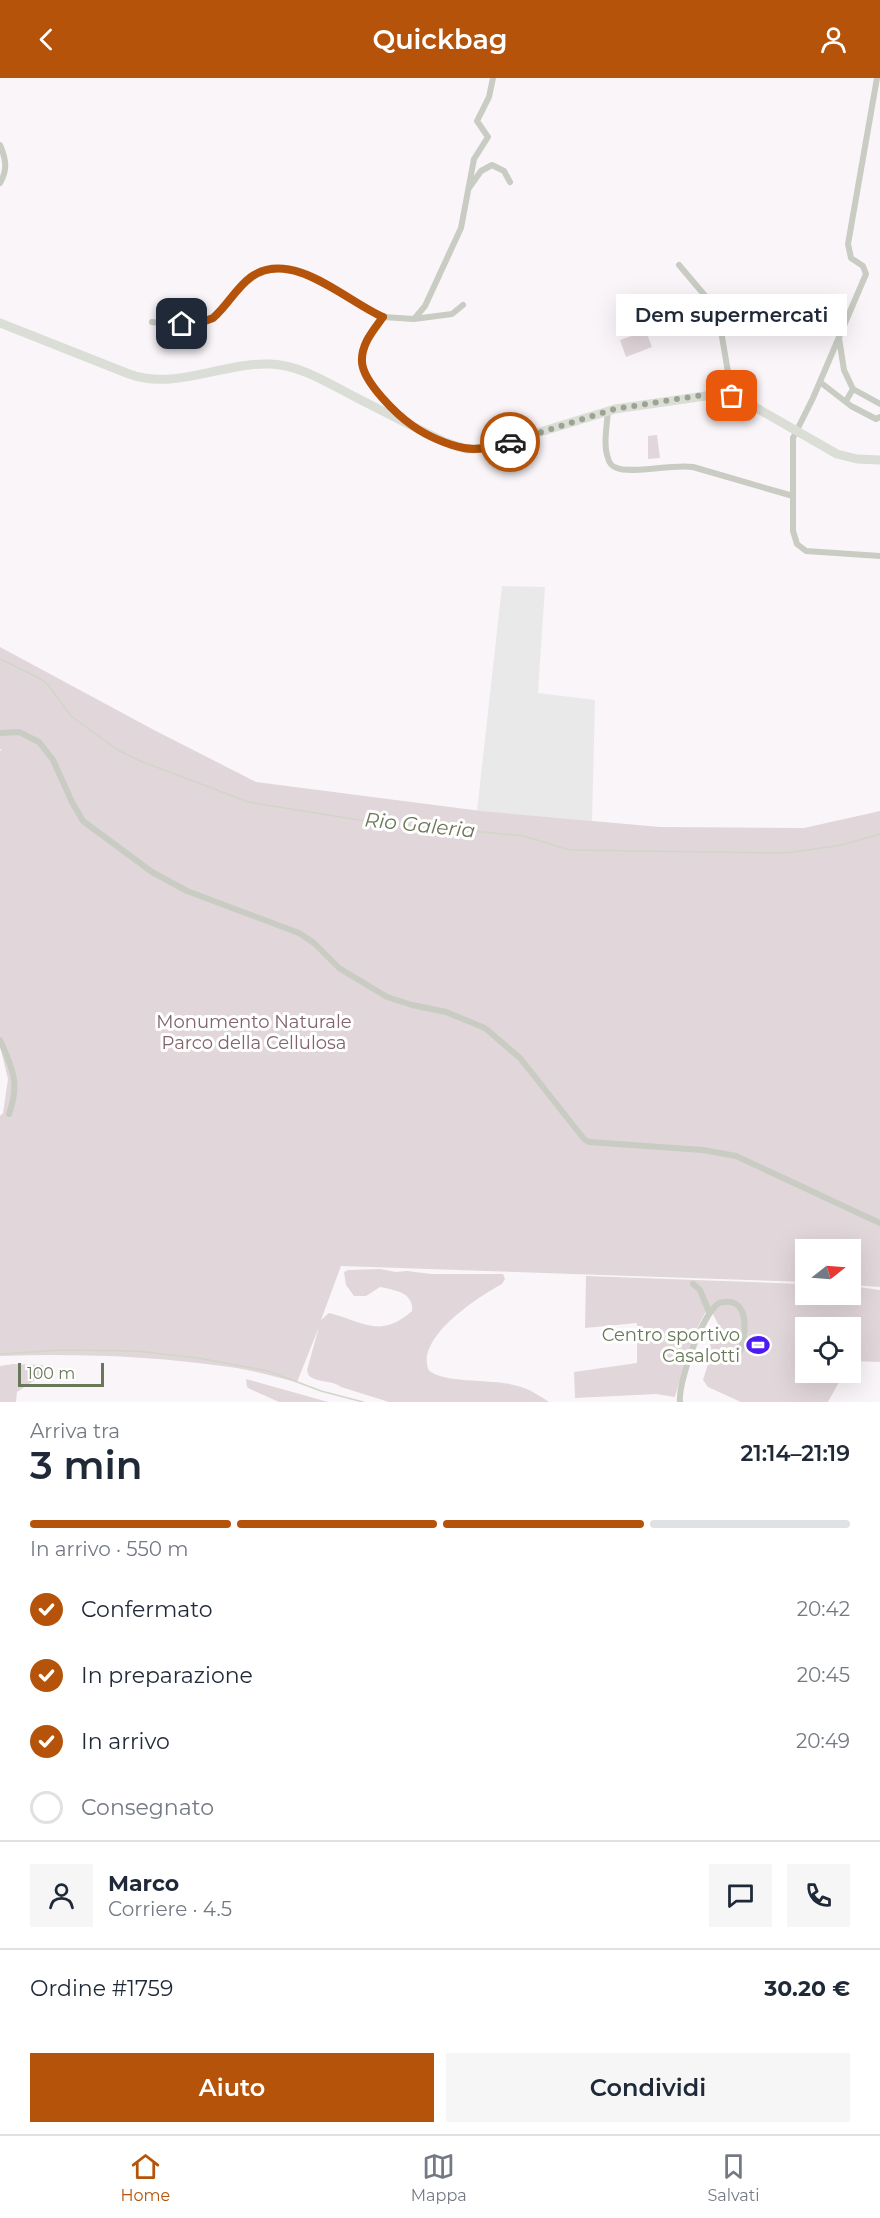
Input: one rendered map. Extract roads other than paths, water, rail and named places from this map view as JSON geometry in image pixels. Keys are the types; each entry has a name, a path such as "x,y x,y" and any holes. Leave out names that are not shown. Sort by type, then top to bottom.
{"main road":[{"path":"0,323 133,375 149,378 175,378 260,364 287,366 316,377 413,426 466,449 482,448 608,411 709,394 732,396 842,455 857,459 880,460"}],"street":[{"path":"414,319 424,309 461,228 474,159 488,137 477,119 489,97 493,78"},
{"path":"877,78 848,244 851,258 863,266 866,274 792,441 793,534 796,542 802,549 823,553 880,556"},
{"path":"0,145 6,169 0,183"},
{"path":"467,191 481,171 492,165 504,171 510,182"},
{"path":"679,265 707,298 716,301 732,396"},
{"path":"152,322 182,324 209,320 249,278 261,271 275,269 308,275 383,317 414,319 448,315 456,312 463,305"},
{"path":"383,317 365,342 362,368 371,386 413,426"},
{"path":"839,338 844,370 853,389 880,404"},
{"path":"820,382 876,419 880,417"},
{"path":"846,400 853,389"},
{"path":"608,411 607,456 617,468 639,469 676,465 693,467 793,496"},
{"path":"0,733 17,731 39,742 50,755 83,820 168,882 299,933 314,943 339,968 387,997 446,1012 485,1028 520,1058 568,1122 589,1142 728,1154 760,1166 880,1223"},
{"path":"0,1040 10,1061 15,1080 15,1095 9,1114"},
{"path":"693,1284 700,1290 710,1312"},
{"path":"680,1402 680,1388 710,1312 716,1305 725,1301 731,1301 741,1308 744,1316 742,1346 738,1354"}],"waterway":[{"name":"Rio Galeria","path":"0,659 41,679 71,716 118,750 138,760 248,802 359,820 524,836 570,850 786,853 842,845 880,834"},
{"path":"0,1354 63,1350 137,1351 198,1358 268,1371 321,1391 363,1402"}],"place":[{"name":"Dem supermercati","path":"732,396"},
{"name":"Centro sportivo Casalotti","path":"758,1345"}],"park label":[{"name":"Monumento Naturale Parco della Cellulosa","path":"254,1032"}]}
